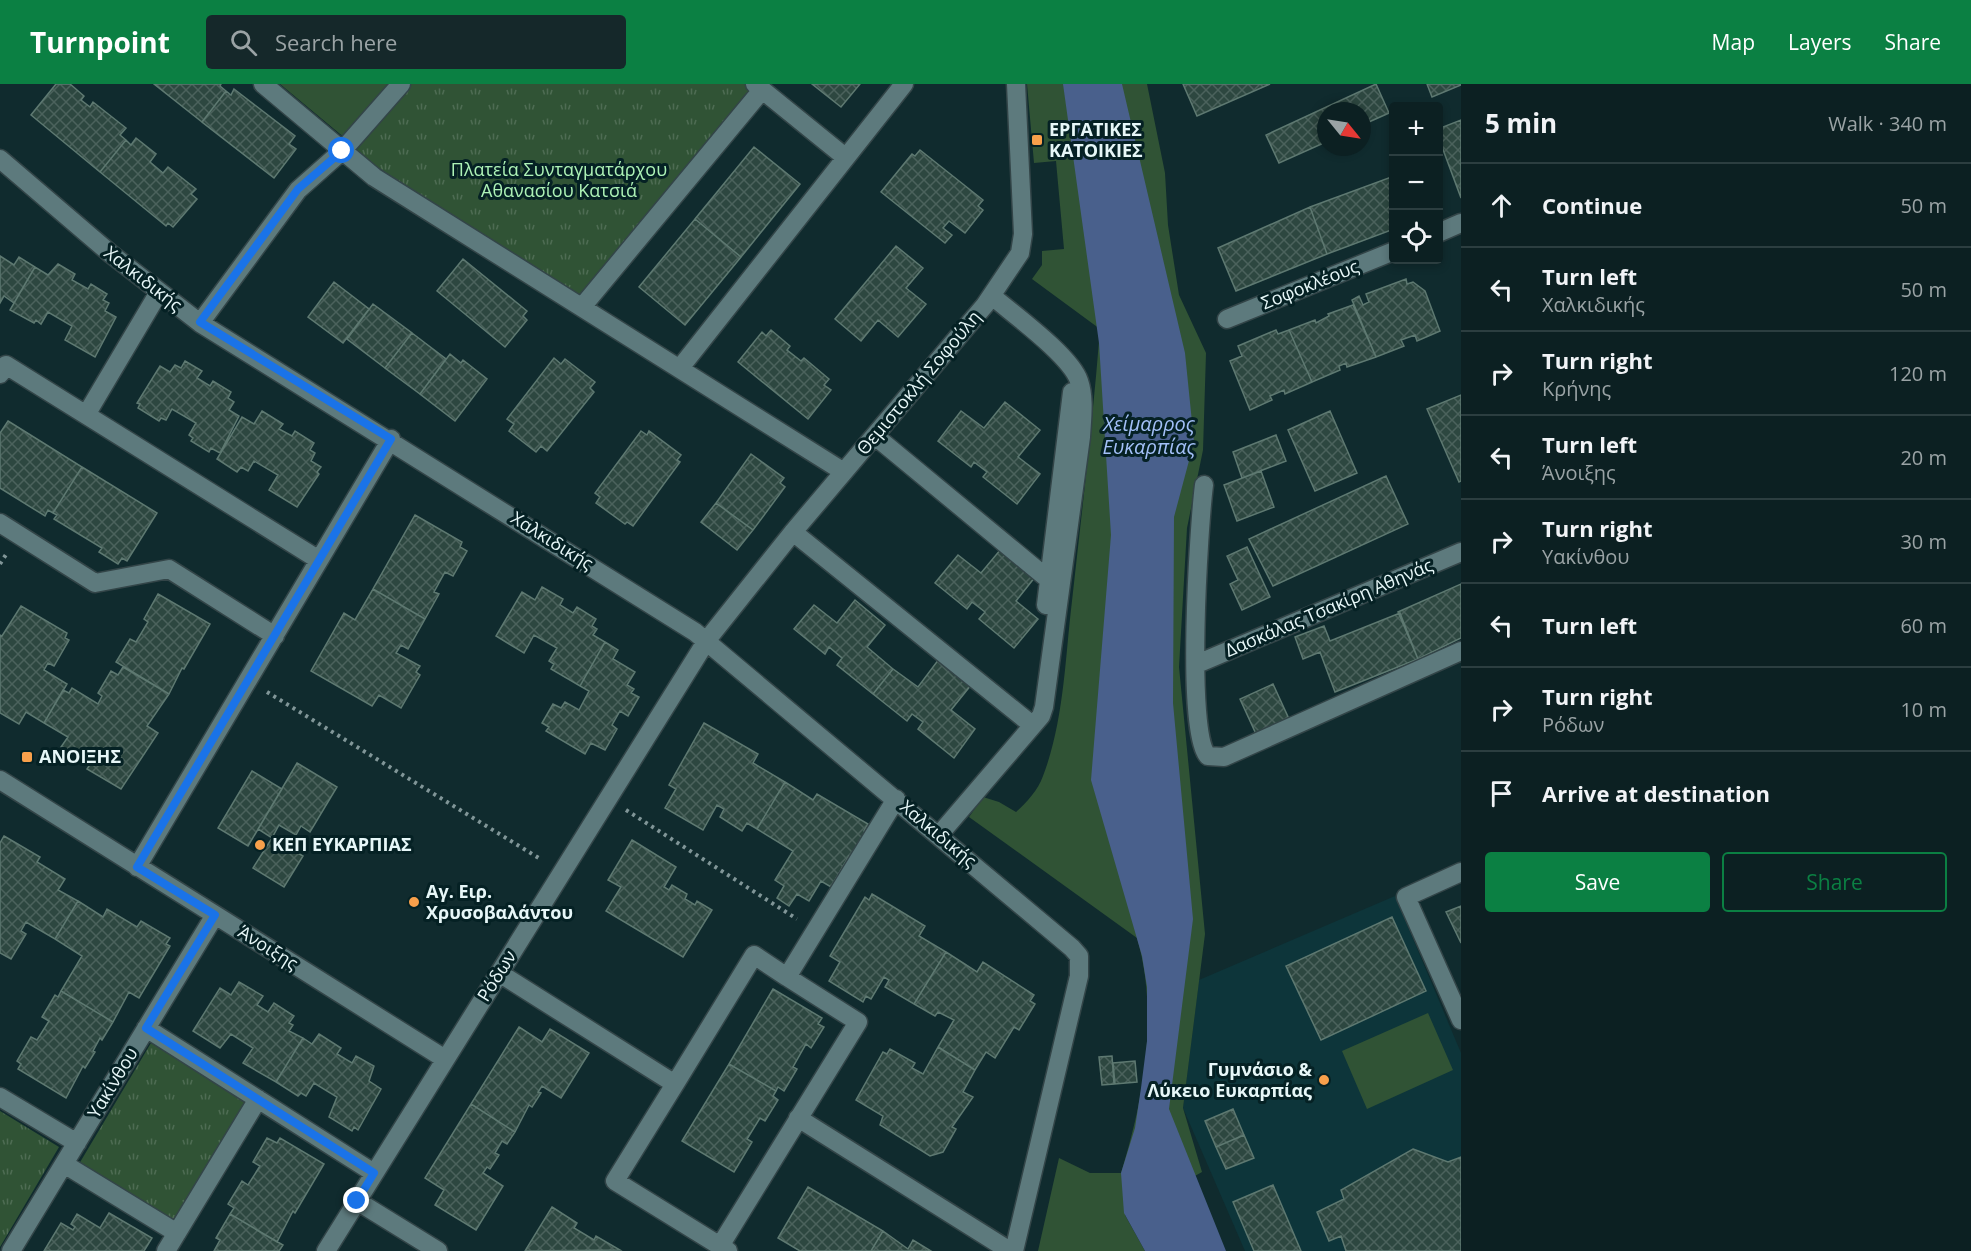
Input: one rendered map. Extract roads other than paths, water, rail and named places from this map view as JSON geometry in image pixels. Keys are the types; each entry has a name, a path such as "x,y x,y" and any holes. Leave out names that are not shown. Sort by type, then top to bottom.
{"street":[{"path":"263,84 388,187 844,472"},
{"path":"200,322 298,189 342,151 401,84"},
{"path":"680,368 904,84"},
{"name":"Θεμιστοκλή Σοφούλη","path":"707,640 793,532 988,300 1020,253 1023,234 1016,84"},
{"path":"582,307 758,87 845,157"},
{"name":"Χαλκιδικής","path":"0,159 159,292 200,322 391,439 707,640 1069,944 1079,956 1079,976 1012,1251"},
{"path":"1443,231 1461,223"},
{"name":"Σοφοκλέους","path":"1227,319 1389,253"},
{"path":"86,415 159,292"},
{"path":"936,832 1037,704 1048,579 1074,381 988,300"},
{"path":"936,832 1041,716 1081,437 1082,395 1079,379 1069,363 988,300"},
{"path":"0,374 6,365 319,561"},
{"path":"874,436 1048,579"},
{"path":"137,867 391,439"},
{"path":"1204,485 1196,564 1197,664 1202,747 1208,756 1217,758 1461,651"},
{"path":"0,523 95,583 170,569 275,636"},
{"path":"793,532 1026,720"},
{"name":"Δασκάλας Τσακίρη Αθηνάς","path":"1197,664 1461,552"},
{"name":"Ρόδων","path":"326,1251 707,640"},
{"name":"Άνοιξης","path":"0,780 445,1059"},
{"path":"787,977 896,799"},
{"path":"1461,872 1406,897 1461,1020"},
{"name":"Υακίνθου","path":"12,1251 215,915"},
{"path":"754,955 787,977 858,1022 798,1118 724,1249 615,1181 754,955"},
{"path":"499,973 675,1084"},
{"path":"146,1028 374,1173"},
{"path":"0,1097 77,1143"},
{"path":"166,1251 258,1099"},
{"path":"798,1118 1012,1251"},
{"path":"64,1164 177,1233"},
{"path":"357,1201 438,1251"}],"water":[{"name":"Χείμαρρος Ευκαρπίας","path":"1063,84 1122,84 1185,353 1194,442 1174,517 1173,703 1193,919 1169,1109 1226,1251 1145,1251 1124,1213 1121,1173 1135,1128 1141,1088 1147,1041 1147,987 1142,956 1091,780 1111,535 1099,343"}],"place":[{"name":"ΕΡΓΑΤΙΚΕΣ ΚΑΤΟΙΚΙΕΣ","path":"1037,140"},
{"name":"ΑΝΟΙΞΗΣ","path":"27,757"},
{"name":"ΚΕΠ ΕΥΚΑΡΠΙΑΣ","path":"260,845"},
{"name":"Αγ. Ειρ. Χρυσοβαλάντου","path":"414,902"},
{"name":"Γυμνάσιο & Λύκειο Ευκαρπίας","path":"1324,1080"}],"park label":[{"name":"Πλατεία Συνταγματάρχου Αθανασίου Κατσιά","path":"559,180"}]}
